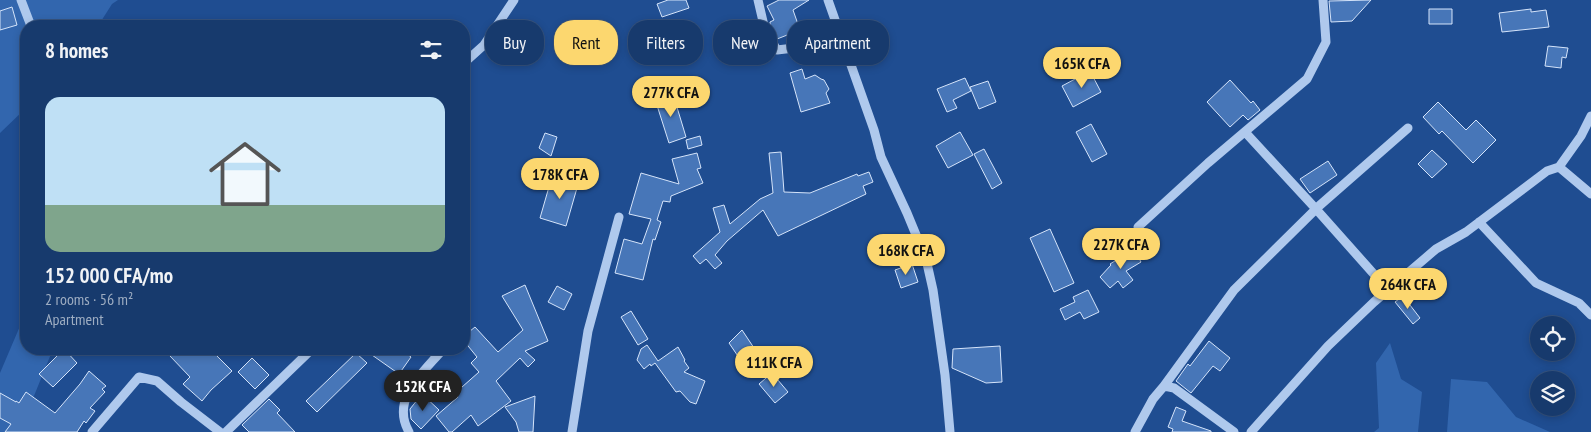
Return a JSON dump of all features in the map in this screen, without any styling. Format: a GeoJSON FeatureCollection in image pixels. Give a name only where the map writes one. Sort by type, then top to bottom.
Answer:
{"type":"FeatureCollection","features":[{"type":"Feature","properties":{"kind":"street"},"geometry":{"type":"LineString","coordinates":[[21,0],[29,20]]}},
{"type":"Feature","properties":{"kind":"street"},"geometry":{"type":"LineString","coordinates":[[470,58],[484,45],[514,0]]}},
{"type":"Feature","properties":{"kind":"street"},"geometry":{"type":"LineString","coordinates":[[758,0],[765,30],[777,50],[787,49]]}},
{"type":"Feature","properties":{"kind":"street"},"geometry":{"type":"LineString","coordinates":[[828,0],[835,20]]}},
{"type":"Feature","properties":{"kind":"street"},"geometry":{"type":"LineString","coordinates":[[1138,227],[1208,163],[1307,79],[1326,42],[1323,0]]}},
{"type":"Feature","properties":{"kind":"street"},"geometry":{"type":"LineString","coordinates":[[851,65],[874,130],[881,158],[926,259],[945,375],[950,432]]}},
{"type":"Feature","properties":{"kind":"street"},"geometry":{"type":"LineString","coordinates":[[1251,432],[1328,346],[1388,290],[1436,249],[1466,232],[1547,171],[1559,167],[1581,136],[1591,116]]}},
{"type":"Feature","properties":{"kind":"street"},"geometry":{"type":"LineString","coordinates":[[1135,432],[1153,400],[1234,290],[1316,209],[1408,128]]}},
{"type":"Feature","properties":{"kind":"street"},"geometry":{"type":"LineString","coordinates":[[1245,132],[1388,290]]}},
{"type":"Feature","properties":{"kind":"street"},"geometry":{"type":"LineString","coordinates":[[1559,167],[1591,194]]}},
{"type":"Feature","properties":{"kind":"street"},"geometry":{"type":"LineString","coordinates":[[572,432],[588,331],[619,218]]}},
{"type":"Feature","properties":{"kind":"street"},"geometry":{"type":"LineString","coordinates":[[1479,222],[1536,283],[1579,303],[1591,315]]}},
{"type":"Feature","properties":{"kind":"street"},"geometry":{"type":"LineString","coordinates":[[226,432],[306,355]]}},
{"type":"Feature","properties":{"kind":"street"},"geometry":{"type":"LineString","coordinates":[[409,432],[404,423],[402,408],[408,390],[438,355]]}},
{"type":"Feature","properties":{"kind":"street"},"geometry":{"type":"LineString","coordinates":[[92,432],[139,377],[157,381],[220,432]]}},
{"type":"Feature","properties":{"kind":"street"},"geometry":{"type":"LineString","coordinates":[[1164,386],[1174,388],[1234,432]]}},
{"type":"Feature","properties":{"kind":"shaded area"},"geometry":{"type":"Polygon","coordinates":[[[0,0],[118,0],[112,4],[102,20],[20,20],[20,114],[0,133],[0,0]]]}},
{"type":"Feature","properties":{"kind":"shaded area"},"geometry":{"type":"Polygon","coordinates":[[[20,326],[20,355],[51,355],[23,423],[26,432],[0,432],[0,373],[20,326]]]}},
{"type":"Feature","properties":{"kind":"shaded area"},"geometry":{"type":"Polygon","coordinates":[[[1390,343],[1401,379],[1422,392],[1418,432],[1374,432],[1379,428],[1376,363],[1390,343]]]}},
{"type":"Feature","properties":{"kind":"shaded area"},"geometry":{"type":"Polygon","coordinates":[[[1451,379],[1487,382],[1516,417],[1550,432],[1447,432],[1451,379]]]}},
{"type":"Feature","properties":{"kind":"building"},"geometry":{"type":"Polygon","coordinates":[[[668,0],[686,0],[689,8],[662,17],[657,4],[668,0]]]}},
{"type":"Feature","properties":{"kind":"building"},"geometry":{"type":"Polygon","coordinates":[[[779,0],[809,0],[793,10],[796,20],[787,20],[787,35],[777,39],[777,20],[774,20],[767,6],[779,0]]]}},
{"type":"Feature","properties":{"kind":"building"},"geometry":{"type":"Polygon","coordinates":[[[1371,0],[1352,21],[1331,22],[1329,1],[1371,0]]]}},
{"type":"Feature","properties":{"kind":"building"},"geometry":{"type":"Polygon","coordinates":[[[12,7],[17,25],[0,30],[0,11],[12,7]]]}},
{"type":"Feature","properties":{"kind":"building"},"geometry":{"type":"Polygon","coordinates":[[[1429,9],[1452,9],[1452,24],[1429,24],[1429,9]]]}},
{"type":"Feature","properties":{"kind":"building"},"geometry":{"type":"Polygon","coordinates":[[[1531,9],[1531,12],[1546,10],[1549,27],[1502,32],[1499,13],[1531,9]]]}},
{"type":"Feature","properties":{"kind":"building"},"geometry":{"type":"Polygon","coordinates":[[[1548,46],[1568,48],[1566,58],[1562,57],[1561,68],[1545,66],[1548,46]]]}},
{"type":"Feature","properties":{"kind":"building"},"geometry":{"type":"Polygon","coordinates":[[[802,69],[805,79],[815,75],[824,80],[829,89],[826,93],[830,103],[801,112],[790,73],[802,69]]]}},
{"type":"Feature","properties":{"kind":"building"},"geometry":{"type":"Polygon","coordinates":[[[1090,71],[1101,92],[1073,107],[1062,86],[1090,71]]]}},
{"type":"Feature","properties":{"kind":"building"},"geometry":{"type":"Polygon","coordinates":[[[965,78],[971,91],[953,100],[957,108],[947,112],[937,89],[965,78]]]}},
{"type":"Feature","properties":{"kind":"building"},"geometry":{"type":"Polygon","coordinates":[[[1230,80],[1260,110],[1248,120],[1243,115],[1230,127],[1207,102],[1230,80]]]}},
{"type":"Feature","properties":{"kind":"building"},"geometry":{"type":"Polygon","coordinates":[[[988,81],[996,102],[979,109],[970,87],[988,81]]]}},
{"type":"Feature","properties":{"kind":"building"},"geometry":{"type":"Polygon","coordinates":[[[673,94],[686,137],[669,143],[655,99],[673,94]]]}},
{"type":"Feature","properties":{"kind":"building"},"geometry":{"type":"Polygon","coordinates":[[[1438,102],[1466,130],[1476,120],[1496,140],[1473,163],[1442,131],[1439,134],[1423,117],[1438,102]]]}},
{"type":"Feature","properties":{"kind":"building"},"geometry":{"type":"Polygon","coordinates":[[[1091,124],[1107,154],[1092,162],[1076,132],[1091,124]]]}},
{"type":"Feature","properties":{"kind":"building"},"geometry":{"type":"Polygon","coordinates":[[[960,132],[973,155],[948,168],[936,146],[960,132]]]}},
{"type":"Feature","properties":{"kind":"building"},"geometry":{"type":"Polygon","coordinates":[[[545,133],[557,137],[551,156],[539,148],[545,133]]]}},
{"type":"Feature","properties":{"kind":"building"},"geometry":{"type":"Polygon","coordinates":[[[700,136],[702,145],[688,149],[686,140],[700,136]]]}},
{"type":"Feature","properties":{"kind":"building"},"geometry":{"type":"Polygon","coordinates":[[[984,149],[1002,183],[992,189],[974,154],[984,149]]]}},
{"type":"Feature","properties":{"kind":"building"},"geometry":{"type":"Polygon","coordinates":[[[1432,150],[1447,164],[1432,178],[1418,164],[1432,150]]]}},
{"type":"Feature","properties":{"kind":"building"},"geometry":{"type":"Polygon","coordinates":[[[781,152],[784,192],[810,193],[857,174],[858,176],[869,172],[873,182],[863,186],[866,194],[778,236],[763,210],[727,241],[715,255],[722,263],[715,269],[706,259],[700,264],[693,256],[720,232],[713,208],[724,205],[730,224],[760,199],[773,193],[769,153],[781,152]]]}},
{"type":"Feature","properties":{"kind":"building"},"geometry":{"type":"Polygon","coordinates":[[[697,153],[701,168],[697,169],[703,183],[671,196],[670,202],[663,201],[657,220],[661,222],[655,240],[653,239],[643,280],[615,273],[624,239],[642,244],[651,219],[629,214],[641,173],[679,184],[672,159],[697,153]]]}},
{"type":"Feature","properties":{"kind":"building"},"geometry":{"type":"Polygon","coordinates":[[[1328,161],[1337,175],[1310,193],[1300,179],[1328,161]]]}},
{"type":"Feature","properties":{"kind":"building"},"geometry":{"type":"Polygon","coordinates":[[[553,173],[579,181],[566,226],[540,218],[553,173]]]}},
{"type":"Feature","properties":{"kind":"building"},"geometry":{"type":"Polygon","coordinates":[[[1050,229],[1074,283],[1054,292],[1030,238],[1050,229]]]}},
{"type":"Feature","properties":{"kind":"building"},"geometry":{"type":"Polygon","coordinates":[[[1134,249],[1141,262],[1126,271],[1133,280],[1123,288],[1118,281],[1110,288],[1100,277],[1110,264],[1134,249]]]}},
{"type":"Feature","properties":{"kind":"building"},"geometry":{"type":"Polygon","coordinates":[[[912,264],[918,282],[901,288],[895,270],[912,264]]]}},
{"type":"Feature","properties":{"kind":"building"},"geometry":{"type":"Polygon","coordinates":[[[525,285],[548,341],[525,351],[535,360],[528,367],[520,358],[496,381],[511,401],[478,426],[471,415],[452,432],[449,432],[436,416],[458,397],[435,374],[437,371],[462,387],[479,372],[471,363],[477,357],[470,348],[470,331],[475,327],[498,352],[523,330],[502,296],[525,285]]]}},
{"type":"Feature","properties":{"kind":"building"},"geometry":{"type":"Polygon","coordinates":[[[557,286],[572,294],[564,310],[548,302],[557,286]]]}},
{"type":"Feature","properties":{"kind":"building"},"geometry":{"type":"Polygon","coordinates":[[[1088,290],[1099,312],[1084,319],[1080,312],[1065,320],[1060,309],[1075,302],[1073,297],[1088,290]]]}},
{"type":"Feature","properties":{"kind":"building"},"geometry":{"type":"Polygon","coordinates":[[[1403,296],[1420,318],[1413,324],[1395,302],[1403,296]]]}},
{"type":"Feature","properties":{"kind":"building"},"geometry":{"type":"Polygon","coordinates":[[[631,311],[648,339],[638,345],[621,317],[631,311]]]}},
{"type":"Feature","properties":{"kind":"building"},"geometry":{"type":"Polygon","coordinates":[[[742,330],[760,357],[746,368],[729,343],[742,330]]]}},
{"type":"Feature","properties":{"kind":"building"},"geometry":{"type":"Polygon","coordinates":[[[1209,341],[1230,358],[1220,371],[1213,366],[1191,393],[1176,381],[1188,364],[1190,366],[1209,341]]]}},
{"type":"Feature","properties":{"kind":"building"},"geometry":{"type":"Polygon","coordinates":[[[647,345],[658,361],[678,347],[689,368],[684,372],[705,381],[696,404],[690,402],[680,391],[676,392],[655,363],[651,366],[650,364],[644,369],[637,360],[641,349],[647,345]]]}},
{"type":"Feature","properties":{"kind":"building"},"geometry":{"type":"Polygon","coordinates":[[[1000,346],[1002,382],[986,383],[952,368],[953,349],[1000,346]]]}},
{"type":"Feature","properties":{"kind":"building"},"geometry":{"type":"Polygon","coordinates":[[[58,355],[70,355],[77,363],[53,387],[39,374],[58,355]]]}},
{"type":"Feature","properties":{"kind":"building"},"geometry":{"type":"Polygon","coordinates":[[[216,355],[232,371],[202,401],[183,384],[190,377],[170,356],[216,355]]]}},
{"type":"Feature","properties":{"kind":"building"},"geometry":{"type":"Polygon","coordinates":[[[354,355],[358,355],[367,363],[317,412],[306,401],[354,355]]]}},
{"type":"Feature","properties":{"kind":"building"},"geometry":{"type":"Polygon","coordinates":[[[372,355],[408,355],[411,357],[399,374],[372,355]]]}},
{"type":"Feature","properties":{"kind":"building"},"geometry":{"type":"Polygon","coordinates":[[[252,358],[269,375],[255,389],[238,372],[252,358]]]}},
{"type":"Feature","properties":{"kind":"building"},"geometry":{"type":"Polygon","coordinates":[[[89,371],[106,386],[102,389],[105,392],[90,408],[95,411],[86,423],[84,421],[77,432],[5,432],[11,424],[0,418],[0,393],[19,403],[26,392],[55,413],[89,371]]]}},
{"type":"Feature","properties":{"kind":"building"},"geometry":{"type":"Polygon","coordinates":[[[772,373],[788,392],[775,403],[759,384],[772,373]]]}},
{"type":"Feature","properties":{"kind":"building"},"geometry":{"type":"Polygon","coordinates":[[[422,394],[439,410],[421,429],[411,419],[410,409],[422,394]]]}},
{"type":"Feature","properties":{"kind":"building"},"geometry":{"type":"Polygon","coordinates":[[[535,396],[533,432],[519,432],[516,422],[505,407],[535,396]]]}},
{"type":"Feature","properties":{"kind":"building"},"geometry":{"type":"Polygon","coordinates":[[[269,399],[280,410],[277,413],[295,432],[249,432],[242,425],[269,399]]]}},
{"type":"Feature","properties":{"kind":"building"},"geometry":{"type":"Polygon","coordinates":[[[1176,407],[1186,411],[1182,421],[1211,432],[1172,432],[1173,429],[1168,427],[1176,407]]]}}]}
